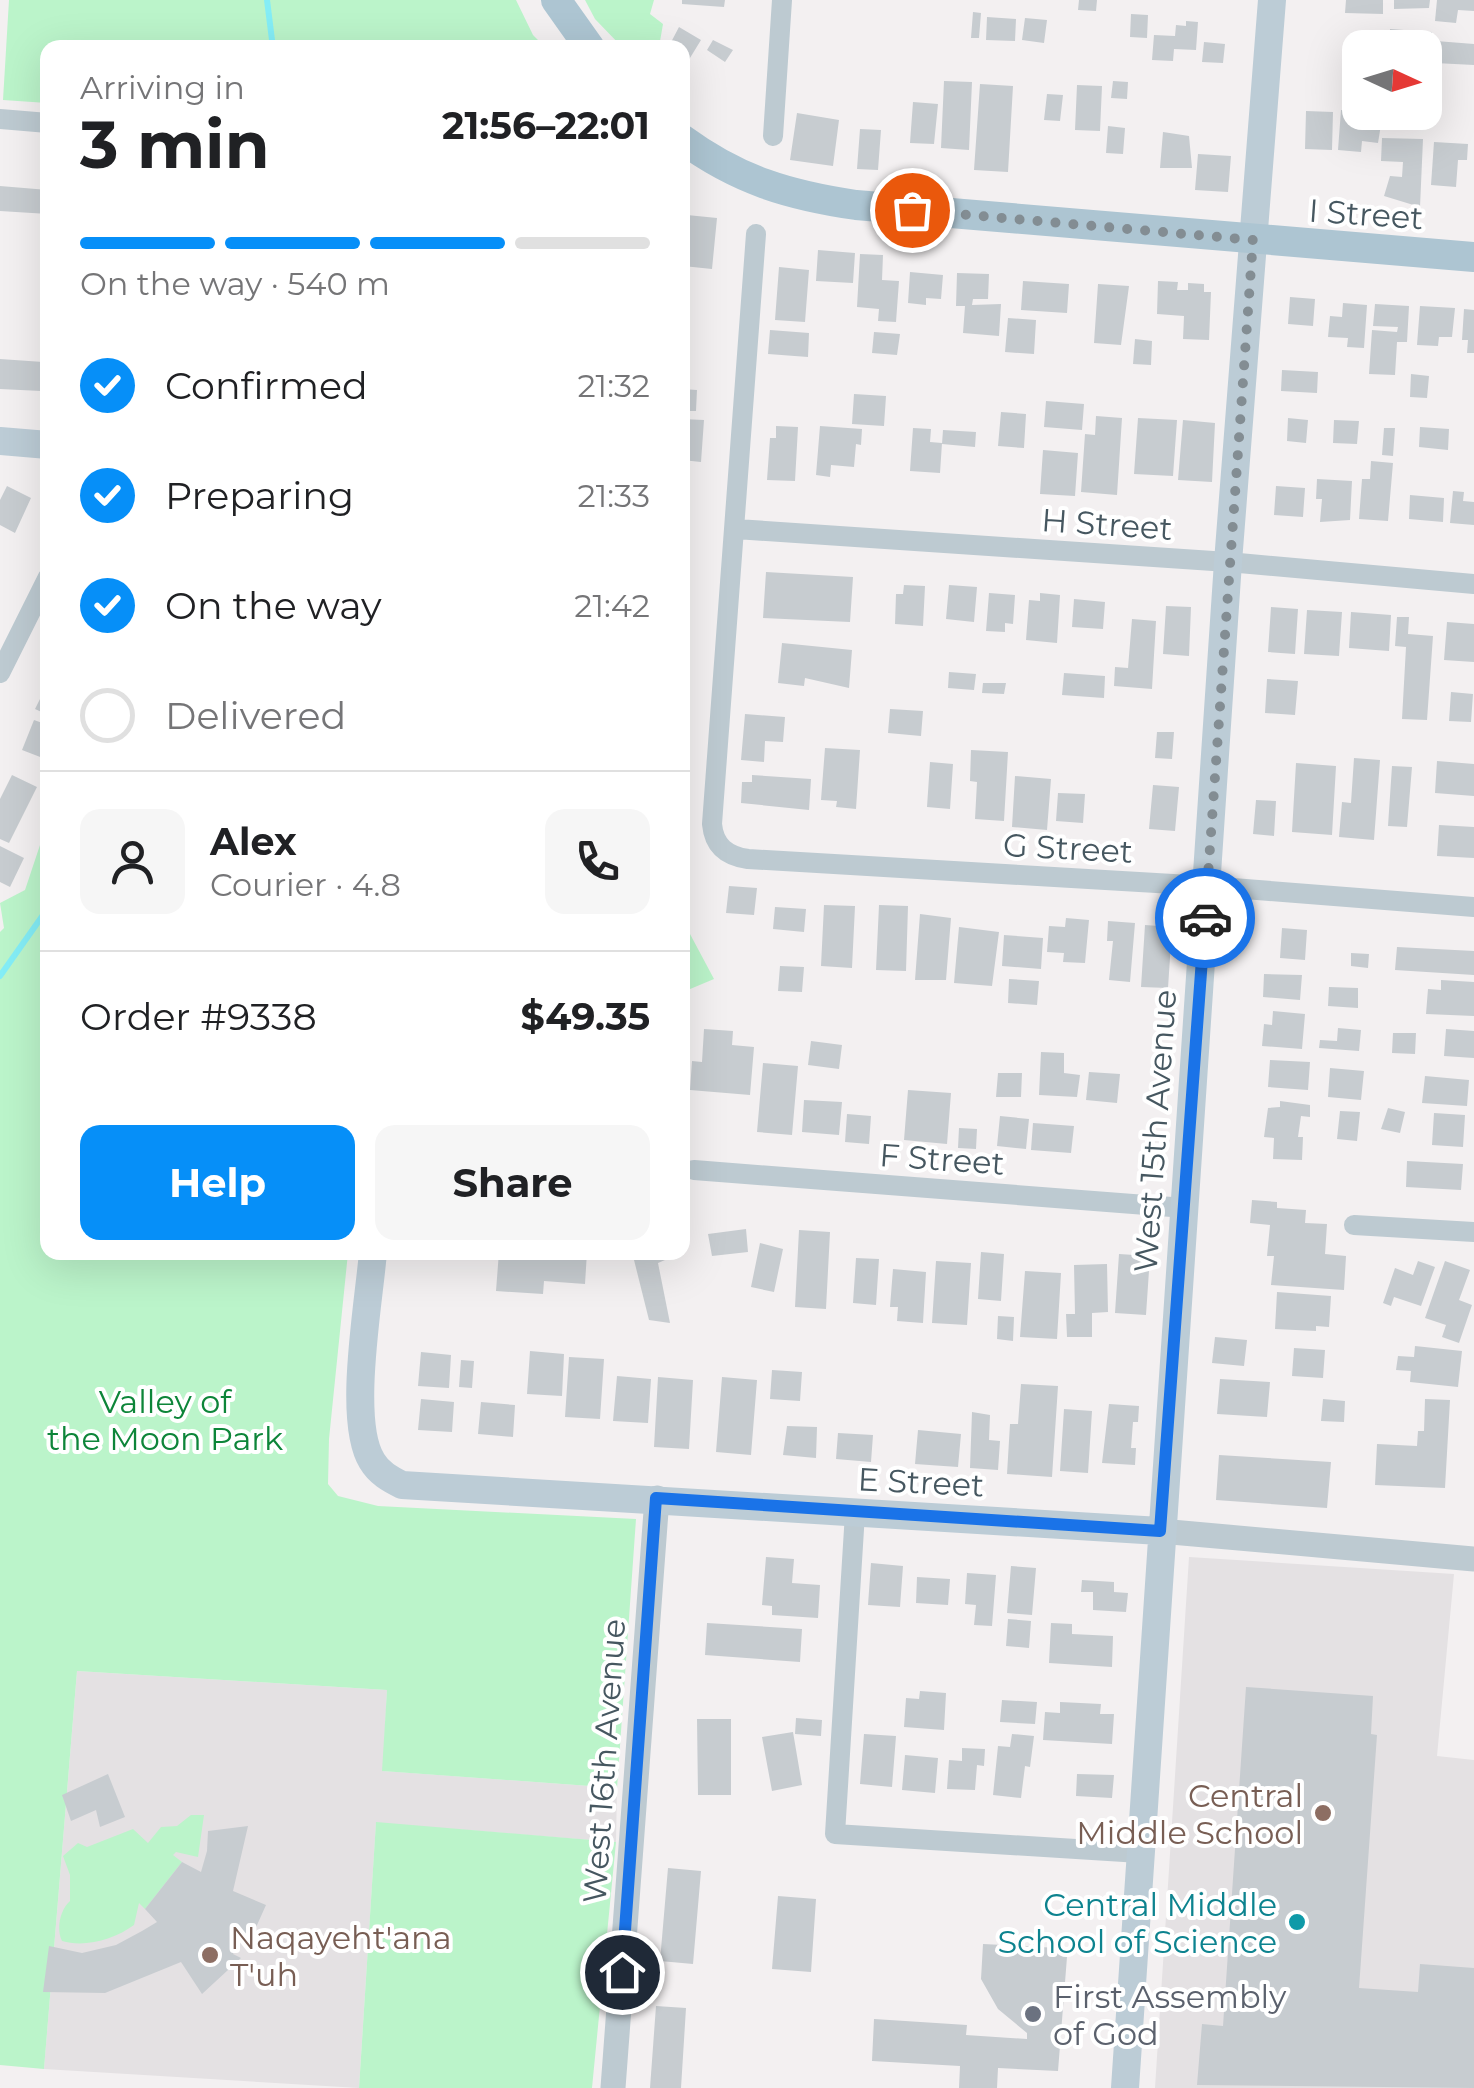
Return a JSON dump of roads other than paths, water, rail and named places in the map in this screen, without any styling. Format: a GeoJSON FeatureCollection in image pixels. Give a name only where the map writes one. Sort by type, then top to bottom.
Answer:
{"type":"FeatureCollection","features":[{"type":"Feature","properties":{"kind":"main road"},"geometry":{"type":"LineString","coordinates":[[556,0],[584,40]]}},
{"type":"Feature","properties":{"kind":"main road","name":"West 15th Avenue"},"geometry":{"type":"LineString","coordinates":[[1125,2088],[1228,562],[1272,0]]}},
{"type":"Feature","properties":{"kind":"main road","name":"I Street"},"geometry":{"type":"LineString","coordinates":[[690,145],[718,165],[805,198],[1474,258]]}},
{"type":"Feature","properties":{"kind":"main road"},"geometry":{"type":"LineString","coordinates":[[0,441],[40,444]]}},
{"type":"Feature","properties":{"kind":"main road","name":"E Street"},"geometry":{"type":"LineString","coordinates":[[372,1260],[360,1407],[363,1438],[372,1462],[387,1478],[402,1485],[1160,1531]]}},
{"type":"Feature","properties":{"kind":"street"},"geometry":{"type":"LineString","coordinates":[[772,136],[782,0]]}},
{"type":"Feature","properties":{"kind":"street"},"geometry":{"type":"LineString","coordinates":[[0,120],[40,122]]}},
{"type":"Feature","properties":{"kind":"street"},"geometry":{"type":"LineString","coordinates":[[736,529],[756,234]]}},
{"type":"Feature","properties":{"kind":"street","name":"H Street"},"geometry":{"type":"LineString","coordinates":[[736,529],[1228,562],[1474,584]]}},
{"type":"Feature","properties":{"kind":"street","name":"G Street"},"geometry":{"type":"LineString","coordinates":[[736,529],[712,824],[713,838],[734,857],[1474,907]]}},
{"type":"Feature","properties":{"kind":"street"},"geometry":{"type":"LineString","coordinates":[[0,672],[40,593]]}},
{"type":"Feature","properties":{"kind":"street","name":"F Street"},"geometry":{"type":"LineString","coordinates":[[694,1170],[1185,1208]]}},
{"type":"Feature","properties":{"kind":"street"},"geometry":{"type":"LineString","coordinates":[[1354,1225],[1474,1232]]}},
{"type":"Feature","properties":{"kind":"street","name":"West 16th Avenue"},"geometry":{"type":"LineString","coordinates":[[613,2088],[656,1498]]}},
{"type":"Feature","properties":{"kind":"street"},"geometry":{"type":"LineString","coordinates":[[855,1513],[835,1834],[1140,1853]]}},
{"type":"Feature","properties":{"kind":"street","name":"E Street"},"geometry":{"type":"LineString","coordinates":[[1160,1531],[1474,1559]]}},
{"type":"Feature","properties":{"kind":"waterway"},"geometry":{"type":"LineString","coordinates":[[267,0],[272,40]]}},
{"type":"Feature","properties":{"kind":"waterway"},"geometry":{"type":"LineString","coordinates":[[0,976],[40,919]]}},
{"type":"Feature","properties":{"kind":"place","name":"Central Middle School"},"geometry":{"type":"Point","coordinates":[1323,1813]}},
{"type":"Feature","properties":{"kind":"place","name":"Central Middle School of Science"},"geometry":{"type":"Point","coordinates":[1297,1922]}},
{"type":"Feature","properties":{"kind":"place","name":"Naqayeht'ana T'uh"},"geometry":{"type":"Point","coordinates":[210,1955]}},
{"type":"Feature","properties":{"kind":"place","name":"First Assembly of God"},"geometry":{"type":"Point","coordinates":[1033,2014]}},
{"type":"Feature","properties":{"kind":"park label","name":"Valley of the Moon Park"},"geometry":{"type":"Point","coordinates":[165,1420]}}]}
